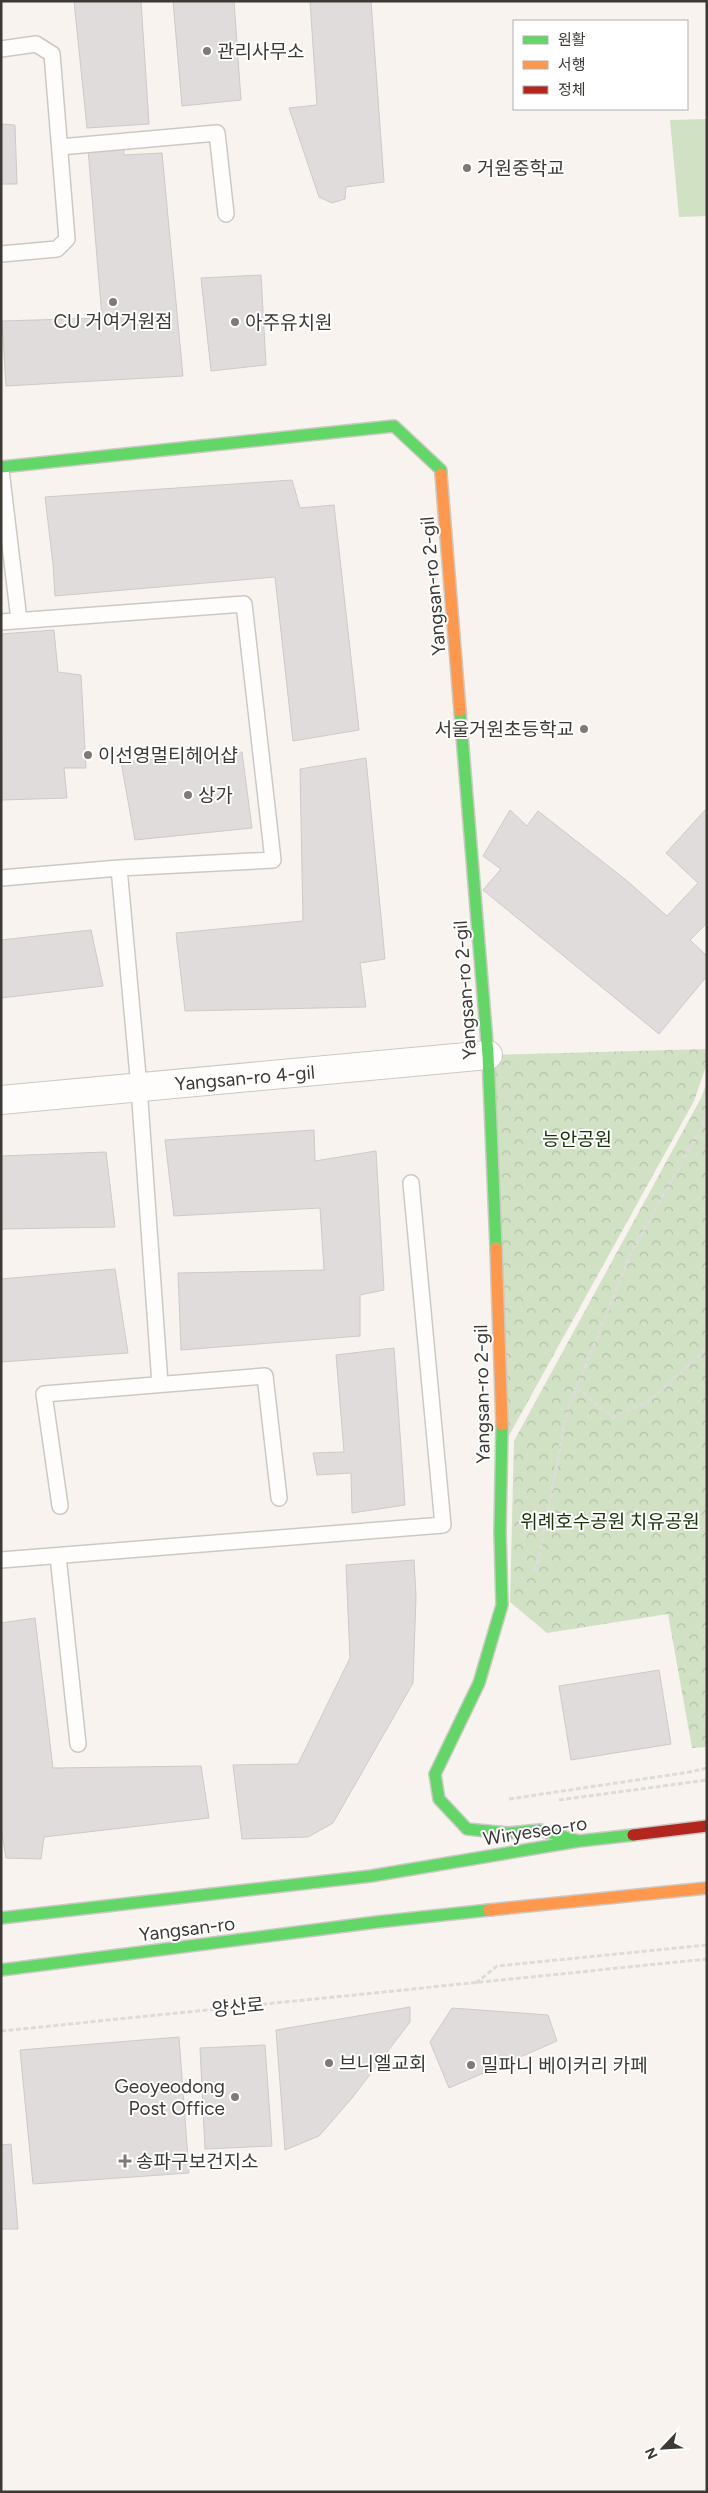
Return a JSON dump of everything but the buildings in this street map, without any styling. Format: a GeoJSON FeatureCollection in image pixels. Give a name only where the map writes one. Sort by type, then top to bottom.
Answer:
{"type":"FeatureCollection","features":[{"type":"Feature","properties":{"kind":"street","name":"Yangsan-ro 2-gil"},"geometry":{"type":"LineString","coordinates":[[1,468],[394,426],[441,470],[488,1055],[502,1405],[502,1604],[497,1627],[479,1683],[435,1774],[439,1799],[467,1829],[507,1833],[540,1830],[579,1841]]}},
{"type":"Feature","properties":{"kind":"street","name":"Yangsan-ro 4-gil"},"geometry":{"type":"LineString","coordinates":[[1,1100],[488,1055]]}},
{"type":"Feature","properties":{"kind":"street","name":"Wiryeseo-ro"},"geometry":{"type":"LineString","coordinates":[[370,1876],[579,1841],[707,1826]]}},
{"type":"Feature","properties":{"kind":"street","name":"Yangsan-ro"},"geometry":{"type":"LineString","coordinates":[[1,1918],[370,1876]]}},
{"type":"Feature","properties":{"kind":"street","name":"Yangsan-ro"},"geometry":{"type":"LineString","coordinates":[[1,1970],[377,1922],[707,1888]]}},
{"type":"Feature","properties":{"kind":"lane"},"geometry":{"type":"LineString","coordinates":[[1,48],[36,44],[52,54],[67,239],[57,249],[1,254]]}},
{"type":"Feature","properties":{"kind":"lane"},"geometry":{"type":"LineString","coordinates":[[60,147],[217,133],[226,214]]}},
{"type":"Feature","properties":{"kind":"lane"},"geometry":{"type":"LineString","coordinates":[[1,468],[19,620]]}},
{"type":"Feature","properties":{"kind":"lane"},"geometry":{"type":"LineString","coordinates":[[1,622],[244,604],[273,860],[119,868],[1,878]]}},
{"type":"Feature","properties":{"kind":"lane"},"geometry":{"type":"LineString","coordinates":[[119,868],[139,1087],[160,1384]]}},
{"type":"Feature","properties":{"kind":"lane"},"geometry":{"type":"LineString","coordinates":[[1,1560],[443,1525],[411,1183]]}},
{"type":"Feature","properties":{"kind":"lane"},"geometry":{"type":"LineString","coordinates":[[60,1506],[44,1394],[265,1376],[279,1498]]}},
{"type":"Feature","properties":{"kind":"lane"},"geometry":{"type":"LineString","coordinates":[[58,1556],[78,1744]]}},
{"type":"Feature","properties":{"kind":"path"},"geometry":{"type":"LineString","coordinates":[[501,1592],[537,1567],[567,1411],[631,1253],[707,1117]]}},
{"type":"Feature","properties":{"kind":"path"},"geometry":{"type":"LineString","coordinates":[[577,1388],[614,1417],[648,1402],[707,1348]]}},
{"type":"Feature","properties":{"kind":"path"},"geometry":{"type":"LineString","coordinates":[[516,1796],[707,1768]]}},
{"type":"Feature","properties":{"kind":"path"},"geometry":{"type":"LineString","coordinates":[[550,1802],[707,1780]]}},
{"type":"Feature","properties":{"kind":"path"},"geometry":{"type":"LineString","coordinates":[[475,1983],[497,1966],[707,1945]]}},
{"type":"Feature","properties":{"kind":"path","name":"양산로"},"geometry":{"type":"LineString","coordinates":[[1,2031],[707,1960]]}},
{"type":"Feature","properties":{"kind":"green space"},"geometry":{"type":"Polygon","coordinates":[[[707,119],[707,216],[679,217],[670,120],[707,119]]]}},
{"type":"Feature","properties":{"kind":"green space","name":"능안공원"},"geometry":{"type":"Polygon","coordinates":[[[707,1049],[707,1063],[694,1101],[502,1448],[488,1055],[707,1049]]]}},
{"type":"Feature","properties":{"kind":"green space","name":"위례호수공원 치유공원"},"geometry":{"type":"Polygon","coordinates":[[[707,1082],[707,1747],[692,1748],[668,1614],[547,1633],[510,1602],[514,1441],[701,1098],[707,1082]]]}},
{"type":"Feature","properties":{"kind":"traffic: fast"},"geometry":{"type":"LineString","coordinates":[[1,467],[394,426],[441,470],[441,474]]}},
{"type":"Feature","properties":{"kind":"traffic: fast"},"geometry":{"type":"LineString","coordinates":[[460,711],[488,1055],[496,1248]]}},
{"type":"Feature","properties":{"kind":"traffic: fast"},"geometry":{"type":"LineString","coordinates":[[502,1425],[500,1532],[502,1605],[479,1683],[435,1774],[439,1799],[467,1829],[507,1833],[540,1830],[579,1841]]}},
{"type":"Feature","properties":{"kind":"traffic: fast"},"geometry":{"type":"LineString","coordinates":[[1,1918],[371,1876],[579,1841],[633,1835]]}},
{"type":"Feature","properties":{"kind":"traffic: fast"},"geometry":{"type":"LineString","coordinates":[[1,1970],[377,1922],[489,1910]]}},
{"type":"Feature","properties":{"kind":"traffic: slow"},"geometry":{"type":"LineString","coordinates":[[441,474],[460,711]]}},
{"type":"Feature","properties":{"kind":"traffic: slow"},"geometry":{"type":"LineString","coordinates":[[496,1248],[502,1425]]}},
{"type":"Feature","properties":{"kind":"traffic: slow"},"geometry":{"type":"LineString","coordinates":[[489,1910],[707,1888]]}},
{"type":"Feature","properties":{"kind":"traffic: jam"},"geometry":{"type":"LineString","coordinates":[[633,1835],[707,1826]]}},
{"type":"Feature","properties":{"kind":"place","name":"관리사무소"},"geometry":{"type":"Point","coordinates":[207,51]}},
{"type":"Feature","properties":{"kind":"place","name":"거원중학교"},"geometry":{"type":"Point","coordinates":[467,168]}},
{"type":"Feature","properties":{"kind":"place","name":"CU 거여거원점"},"geometry":{"type":"Point","coordinates":[113,302]}},
{"type":"Feature","properties":{"kind":"place","name":"아주유치원"},"geometry":{"type":"Point","coordinates":[235,322]}},
{"type":"Feature","properties":{"kind":"place","name":"서울거원초등학교"},"geometry":{"type":"Point","coordinates":[584,729]}},
{"type":"Feature","properties":{"kind":"place","name":"이선영멀티헤어샵"},"geometry":{"type":"Point","coordinates":[88,755]}},
{"type":"Feature","properties":{"kind":"place","name":"상가"},"geometry":{"type":"Point","coordinates":[188,795]}},
{"type":"Feature","properties":{"kind":"place","name":"브니엘교회"},"geometry":{"type":"Point","coordinates":[329,2063]}},
{"type":"Feature","properties":{"kind":"place","name":"밀파니 베이커리 카페"},"geometry":{"type":"Point","coordinates":[471,2065]}},
{"type":"Feature","properties":{"kind":"place","name":"Geoyeodong Post Office"},"geometry":{"type":"Point","coordinates":[235,2097]}},
{"type":"Feature","properties":{"kind":"place","name":"송파구보건지소"},"geometry":{"type":"Point","coordinates":[125,2161]}}]}
